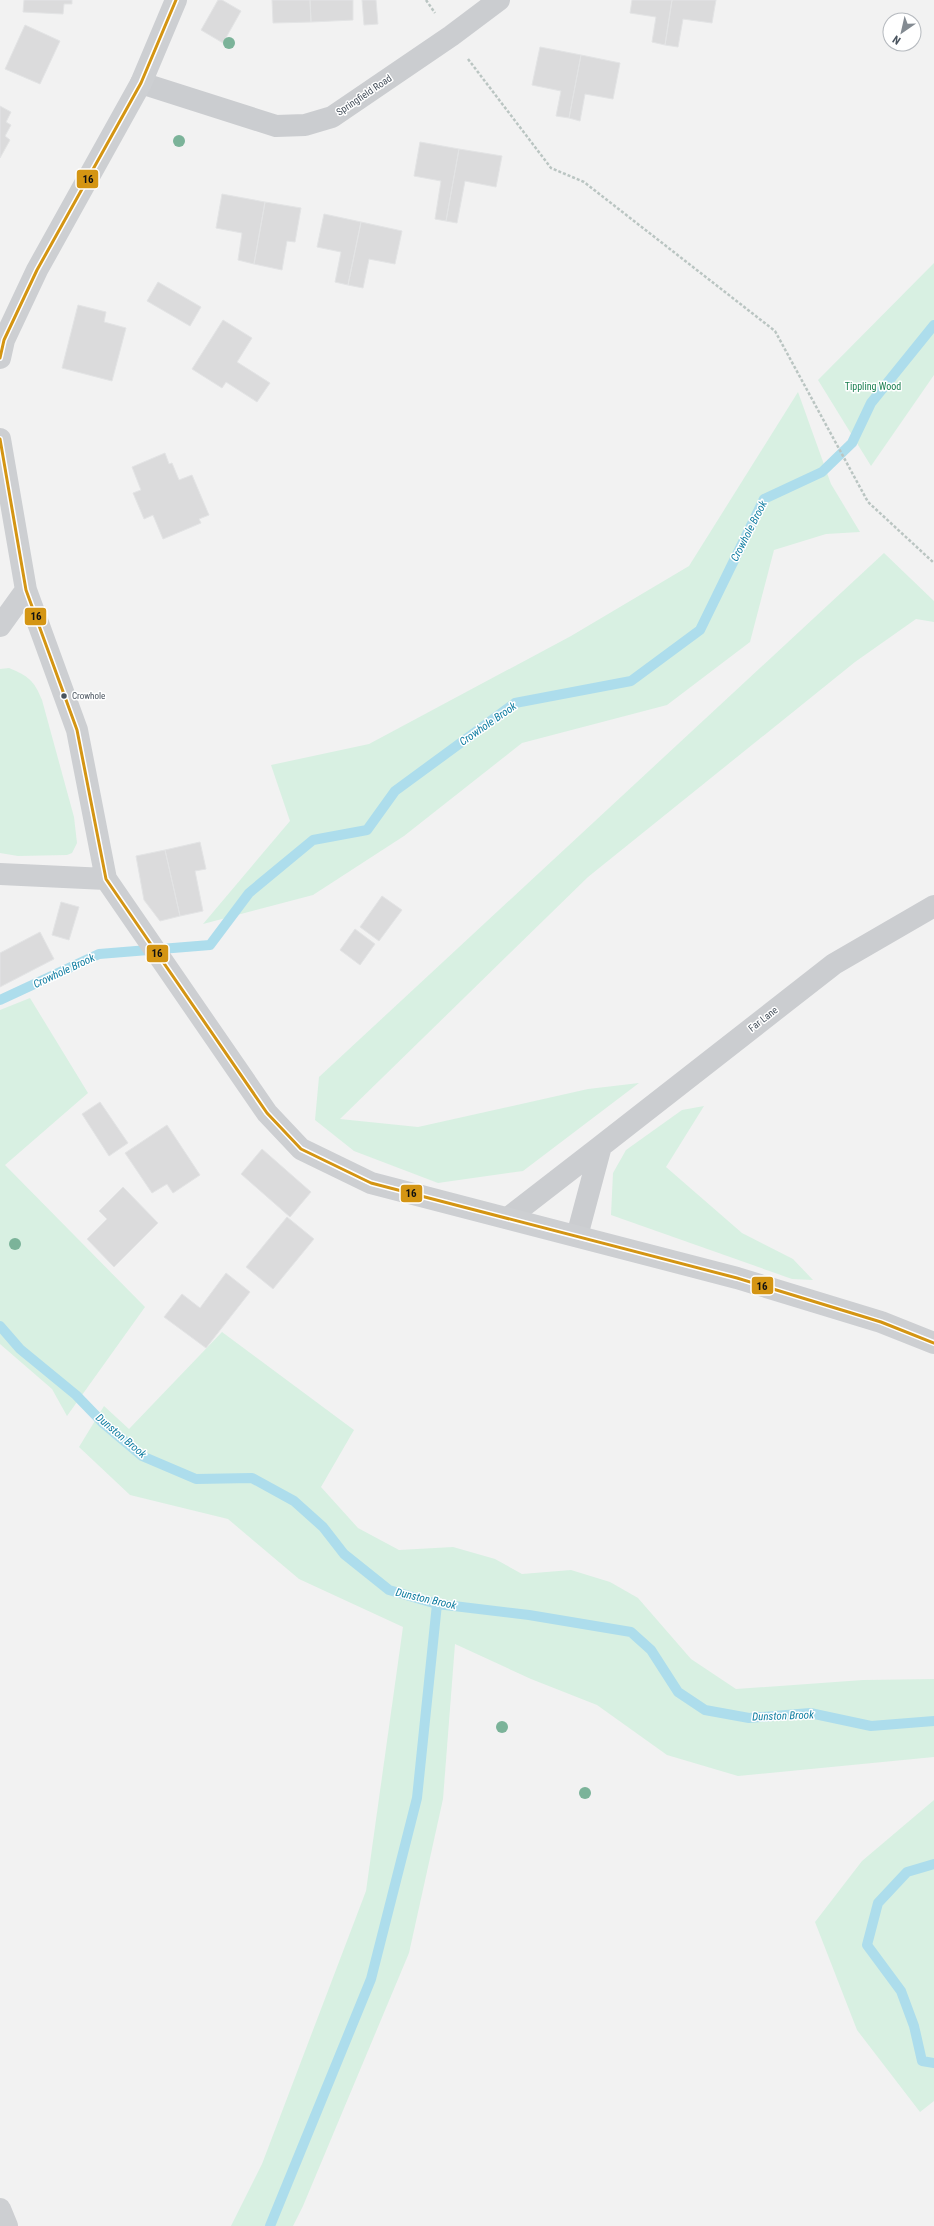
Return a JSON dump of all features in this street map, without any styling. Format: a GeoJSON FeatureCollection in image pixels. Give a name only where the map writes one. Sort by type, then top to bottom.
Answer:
{"type":"FeatureCollection","features":[{"type":"Feature","properties":{"kind":"main road"},"geometry":{"type":"LineString","coordinates":[[0,358],[4,340],[37,270],[142,83],[176,0]]}},
{"type":"Feature","properties":{"kind":"main road"},"geometry":{"type":"LineString","coordinates":[[0,439],[26,590],[78,730],[106,879],[267,1114],[302,1150],[371,1183],[737,1278],[881,1322],[934,1343]]}},
{"type":"Feature","properties":{"kind":"main road"},"geometry":{"type":"LineString","coordinates":[[0,626],[26,590]]}},
{"type":"Feature","properties":{"kind":"main road"},"geometry":{"type":"LineString","coordinates":[[0,874],[106,879]]}},
{"type":"Feature","properties":{"kind":"main road"},"geometry":{"type":"LineString","coordinates":[[0,2210],[7,2226]]}},
{"type":"Feature","properties":{"kind":"street","name":"Springfield Road"},"geometry":{"type":"LineString","coordinates":[[142,83],[276,126],[305,124],[332,117],[451,36],[499,0]]}},
{"type":"Feature","properties":{"kind":"street","name":"Far Lane"},"geometry":{"type":"LineString","coordinates":[[508,1218],[834,964],[934,906]]}},
{"type":"Feature","properties":{"kind":"street"},"geometry":{"type":"LineString","coordinates":[[577,1236],[601,1146]]}},
{"type":"Feature","properties":{"kind":"path"},"geometry":{"type":"LineString","coordinates":[[451,36],[551,168],[584,182],[775,331],[868,502],[934,563]]}},
{"type":"Feature","properties":{"kind":"green space","name":"Tippling Wood"},"geometry":{"type":"Polygon","coordinates":[[[934,263],[934,375],[871,466],[818,380],[934,263]]]}},
{"type":"Feature","properties":{"kind":"green space"},"geometry":{"type":"Polygon","coordinates":[[[798,392],[831,484],[860,532],[826,534],[774,550],[750,642],[667,705],[522,743],[404,836],[313,895],[203,924],[290,821],[271,765],[369,744],[571,636],[689,566],[798,392]]]}},
{"type":"Feature","properties":{"kind":"green space"},"geometry":{"type":"Polygon","coordinates":[[[884,553],[934,601],[934,622],[916,619],[855,662],[588,877],[340,1119],[418,1127],[588,1089],[639,1083],[523,1171],[438,1183],[354,1151],[315,1120],[319,1077],[884,553]]]}},
{"type":"Feature","properties":{"kind":"green space"},"geometry":{"type":"Polygon","coordinates":[[[9,668],[26,676],[33,683],[42,700],[74,817],[77,843],[72,853],[67,855],[18,856],[0,853],[0,669],[9,668]]]}},
{"type":"Feature","properties":{"kind":"green space"},"geometry":{"type":"Polygon","coordinates":[[[30,998],[88,1093],[5,1165],[145,1307],[67,1416],[52,1389],[0,1344],[0,1010],[30,998]]]}},
{"type":"Feature","properties":{"kind":"green space"},"geometry":{"type":"Polygon","coordinates":[[[704,1106],[666,1167],[742,1233],[793,1259],[813,1280],[792,1279],[611,1215],[613,1173],[626,1150],[682,1110],[704,1106]]]}},
{"type":"Feature","properties":{"kind":"green space"},"geometry":{"type":"Polygon","coordinates":[[[222,1332],[354,1430],[321,1487],[358,1528],[399,1550],[453,1547],[495,1559],[522,1574],[571,1570],[610,1582],[638,1598],[691,1659],[736,1689],[863,1680],[934,1679],[934,1757],[738,1776],[667,1755],[597,1705],[531,1679],[455,1644],[443,1799],[409,1953],[303,2206],[293,2226],[231,2226],[262,2164],[366,1891],[403,1627],[299,1579],[228,1519],[130,1495],[79,1447],[104,1406],[129,1429],[222,1332]]]}},
{"type":"Feature","properties":{"kind":"green space"},"geometry":{"type":"Polygon","coordinates":[[[934,1800],[934,2101],[920,2112],[857,2030],[815,1922],[862,1861],[934,1800]]]}},
{"type":"Feature","properties":{"kind":"building"},"geometry":{"type":"Polygon","coordinates":[[[24,0],[72,0],[72,4],[64,4],[63,14],[23,12],[24,0]]]}},
{"type":"Feature","properties":{"kind":"building"},"geometry":{"type":"Polygon","coordinates":[[[218,0],[222,0],[241,11],[223,43],[201,30],[218,0]]]}},
{"type":"Feature","properties":{"kind":"building"},"geometry":{"type":"Polygon","coordinates":[[[272,0],[310,0],[311,22],[273,23],[272,0]]]}},
{"type":"Feature","properties":{"kind":"building"},"geometry":{"type":"Polygon","coordinates":[[[310,0],[353,0],[353,20],[311,22],[310,0]]]}},
{"type":"Feature","properties":{"kind":"building"},"geometry":{"type":"Polygon","coordinates":[[[362,0],[376,0],[378,24],[364,25],[362,0]]]}},
{"type":"Feature","properties":{"kind":"building"},"geometry":{"type":"Polygon","coordinates":[[[632,0],[672,0],[665,45],[652,42],[656,17],[630,13],[632,0]]]}},
{"type":"Feature","properties":{"kind":"building"},"geometry":{"type":"Polygon","coordinates":[[[672,0],[716,0],[712,23],[683,19],[678,47],[665,45],[672,0]]]}},
{"type":"Feature","properties":{"kind":"building"},"geometry":{"type":"Polygon","coordinates":[[[25,25],[60,41],[40,84],[5,69],[25,25]]]}},
{"type":"Feature","properties":{"kind":"building"},"geometry":{"type":"Polygon","coordinates":[[[540,47],[581,55],[569,118],[556,116],[561,91],[532,85],[540,47]]]}},
{"type":"Feature","properties":{"kind":"building"},"geometry":{"type":"Polygon","coordinates":[[[581,55],[620,63],[613,99],[585,94],[580,121],[569,118],[581,55]]]}},
{"type":"Feature","properties":{"kind":"building"},"geometry":{"type":"Polygon","coordinates":[[[0,106],[11,112],[6,122],[11,125],[5,136],[10,140],[0,158],[0,106]]]}},
{"type":"Feature","properties":{"kind":"building"},"geometry":{"type":"Polygon","coordinates":[[[420,142],[459,149],[446,221],[435,219],[441,181],[414,176],[420,142]]]}},
{"type":"Feature","properties":{"kind":"building"},"geometry":{"type":"Polygon","coordinates":[[[459,149],[502,156],[496,187],[465,181],[457,223],[446,221],[459,149]]]}},
{"type":"Feature","properties":{"kind":"building"},"geometry":{"type":"Polygon","coordinates":[[[222,194],[265,202],[254,264],[238,260],[242,233],[216,228],[222,194]]]}},
{"type":"Feature","properties":{"kind":"building"},"geometry":{"type":"Polygon","coordinates":[[[265,202],[301,208],[295,242],[287,241],[282,270],[254,264],[265,202]]]}},
{"type":"Feature","properties":{"kind":"building"},"geometry":{"type":"Polygon","coordinates":[[[324,214],[361,222],[348,285],[335,282],[341,252],[317,247],[324,214]]]}},
{"type":"Feature","properties":{"kind":"building"},"geometry":{"type":"Polygon","coordinates":[[[361,222],[402,231],[395,264],[369,259],[363,288],[348,285],[361,222]]]}},
{"type":"Feature","properties":{"kind":"building"},"geometry":{"type":"Polygon","coordinates":[[[158,282],[201,307],[190,326],[147,301],[158,282]]]}},
{"type":"Feature","properties":{"kind":"building"},"geometry":{"type":"Polygon","coordinates":[[[78,305],[106,312],[104,322],[126,328],[112,381],[62,368],[78,305]]]}},
{"type":"Feature","properties":{"kind":"building"},"geometry":{"type":"Polygon","coordinates":[[[223,320],[252,338],[237,362],[270,383],[257,402],[226,382],[222,388],[192,369],[223,320]]]}},
{"type":"Feature","properties":{"kind":"building"},"geometry":{"type":"Polygon","coordinates":[[[165,453],[169,464],[172,463],[179,480],[192,475],[209,515],[199,519],[201,523],[163,539],[153,515],[144,519],[133,493],[141,490],[132,467],[165,453]]]}},
{"type":"Feature","properties":{"kind":"building"},"geometry":{"type":"Polygon","coordinates":[[[200,842],[206,869],[195,871],[203,911],[180,916],[165,850],[200,842]]]}},
{"type":"Feature","properties":{"kind":"building"},"geometry":{"type":"Polygon","coordinates":[[[165,850],[180,916],[160,921],[144,900],[136,856],[165,850]]]}},
{"type":"Feature","properties":{"kind":"building"},"geometry":{"type":"Polygon","coordinates":[[[382,896],[402,910],[379,941],[360,927],[382,896]]]}},
{"type":"Feature","properties":{"kind":"building"},"geometry":{"type":"Polygon","coordinates":[[[61,902],[79,907],[69,940],[52,935],[61,902]]]}},
{"type":"Feature","properties":{"kind":"building"},"geometry":{"type":"Polygon","coordinates":[[[355,929],[375,944],[360,965],[340,950],[355,929]]]}},
{"type":"Feature","properties":{"kind":"building"},"geometry":{"type":"Polygon","coordinates":[[[40,932],[54,959],[0,987],[0,953],[40,932]]]}},
{"type":"Feature","properties":{"kind":"building"},"geometry":{"type":"Polygon","coordinates":[[[100,1102],[128,1143],[109,1156],[82,1114],[100,1102]]]}},
{"type":"Feature","properties":{"kind":"building"},"geometry":{"type":"Polygon","coordinates":[[[167,1125],[200,1175],[173,1193],[167,1184],[152,1193],[125,1153],[167,1125]]]}},
{"type":"Feature","properties":{"kind":"building"},"geometry":{"type":"Polygon","coordinates":[[[262,1149],[311,1192],[290,1217],[241,1174],[262,1149]]]}},
{"type":"Feature","properties":{"kind":"building"},"geometry":{"type":"Polygon","coordinates":[[[123,1187],[158,1223],[114,1267],[87,1239],[107,1219],[99,1211],[123,1187]]]}},
{"type":"Feature","properties":{"kind":"building"},"geometry":{"type":"Polygon","coordinates":[[[287,1217],[314,1239],[273,1289],[246,1267],[287,1217]]]}},
{"type":"Feature","properties":{"kind":"building"},"geometry":{"type":"Polygon","coordinates":[[[226,1273],[250,1292],[206,1348],[164,1317],[182,1294],[200,1308],[226,1273]]]}},
{"type":"Feature","properties":{"kind":"waterway","name":"Crowhole Brook"},"geometry":{"type":"LineString","coordinates":[[0,1000],[99,954],[210,945],[249,893],[313,840],[367,830],[395,791],[515,703],[631,681],[700,630],[764,499],[822,472],[852,443],[871,403],[934,325]]}},
{"type":"Feature","properties":{"kind":"waterway","name":"Dunston Brook"},"geometry":{"type":"LineString","coordinates":[[0,1326],[20,1349],[76,1395],[104,1424],[142,1456],[196,1479],[252,1478],[294,1501],[323,1527],[344,1554],[389,1590],[437,1604],[529,1615],[631,1632],[651,1650],[678,1692],[705,1710],[749,1718],[810,1713],[871,1726],[934,1721]]}},
{"type":"Feature","properties":{"kind":"waterway"},"geometry":{"type":"LineString","coordinates":[[270,2226],[371,1979],[417,1798],[437,1604]]}},
{"type":"Feature","properties":{"kind":"waterway","name":"Dunston Brook"},"geometry":{"type":"LineString","coordinates":[[934,1864],[907,1872],[878,1903],[867,1945],[901,1991],[914,2026],[922,2061],[934,2063]]}},
{"type":"Feature","properties":{"kind":"transit line","name":"16"},"geometry":{"type":"LineString","coordinates":[[0,358],[4,340],[37,270],[141,83],[176,0]]}},
{"type":"Feature","properties":{"kind":"transit line","name":"16"},"geometry":{"type":"LineString","coordinates":[[0,439],[26,590],[77,730],[106,879],[267,1113],[301,1149],[371,1183],[737,1278],[881,1322],[934,1343]]}},
{"type":"Feature","properties":{"kind":"place","name":"Crowhole"},"geometry":{"type":"Point","coordinates":[64,696]}}]}
